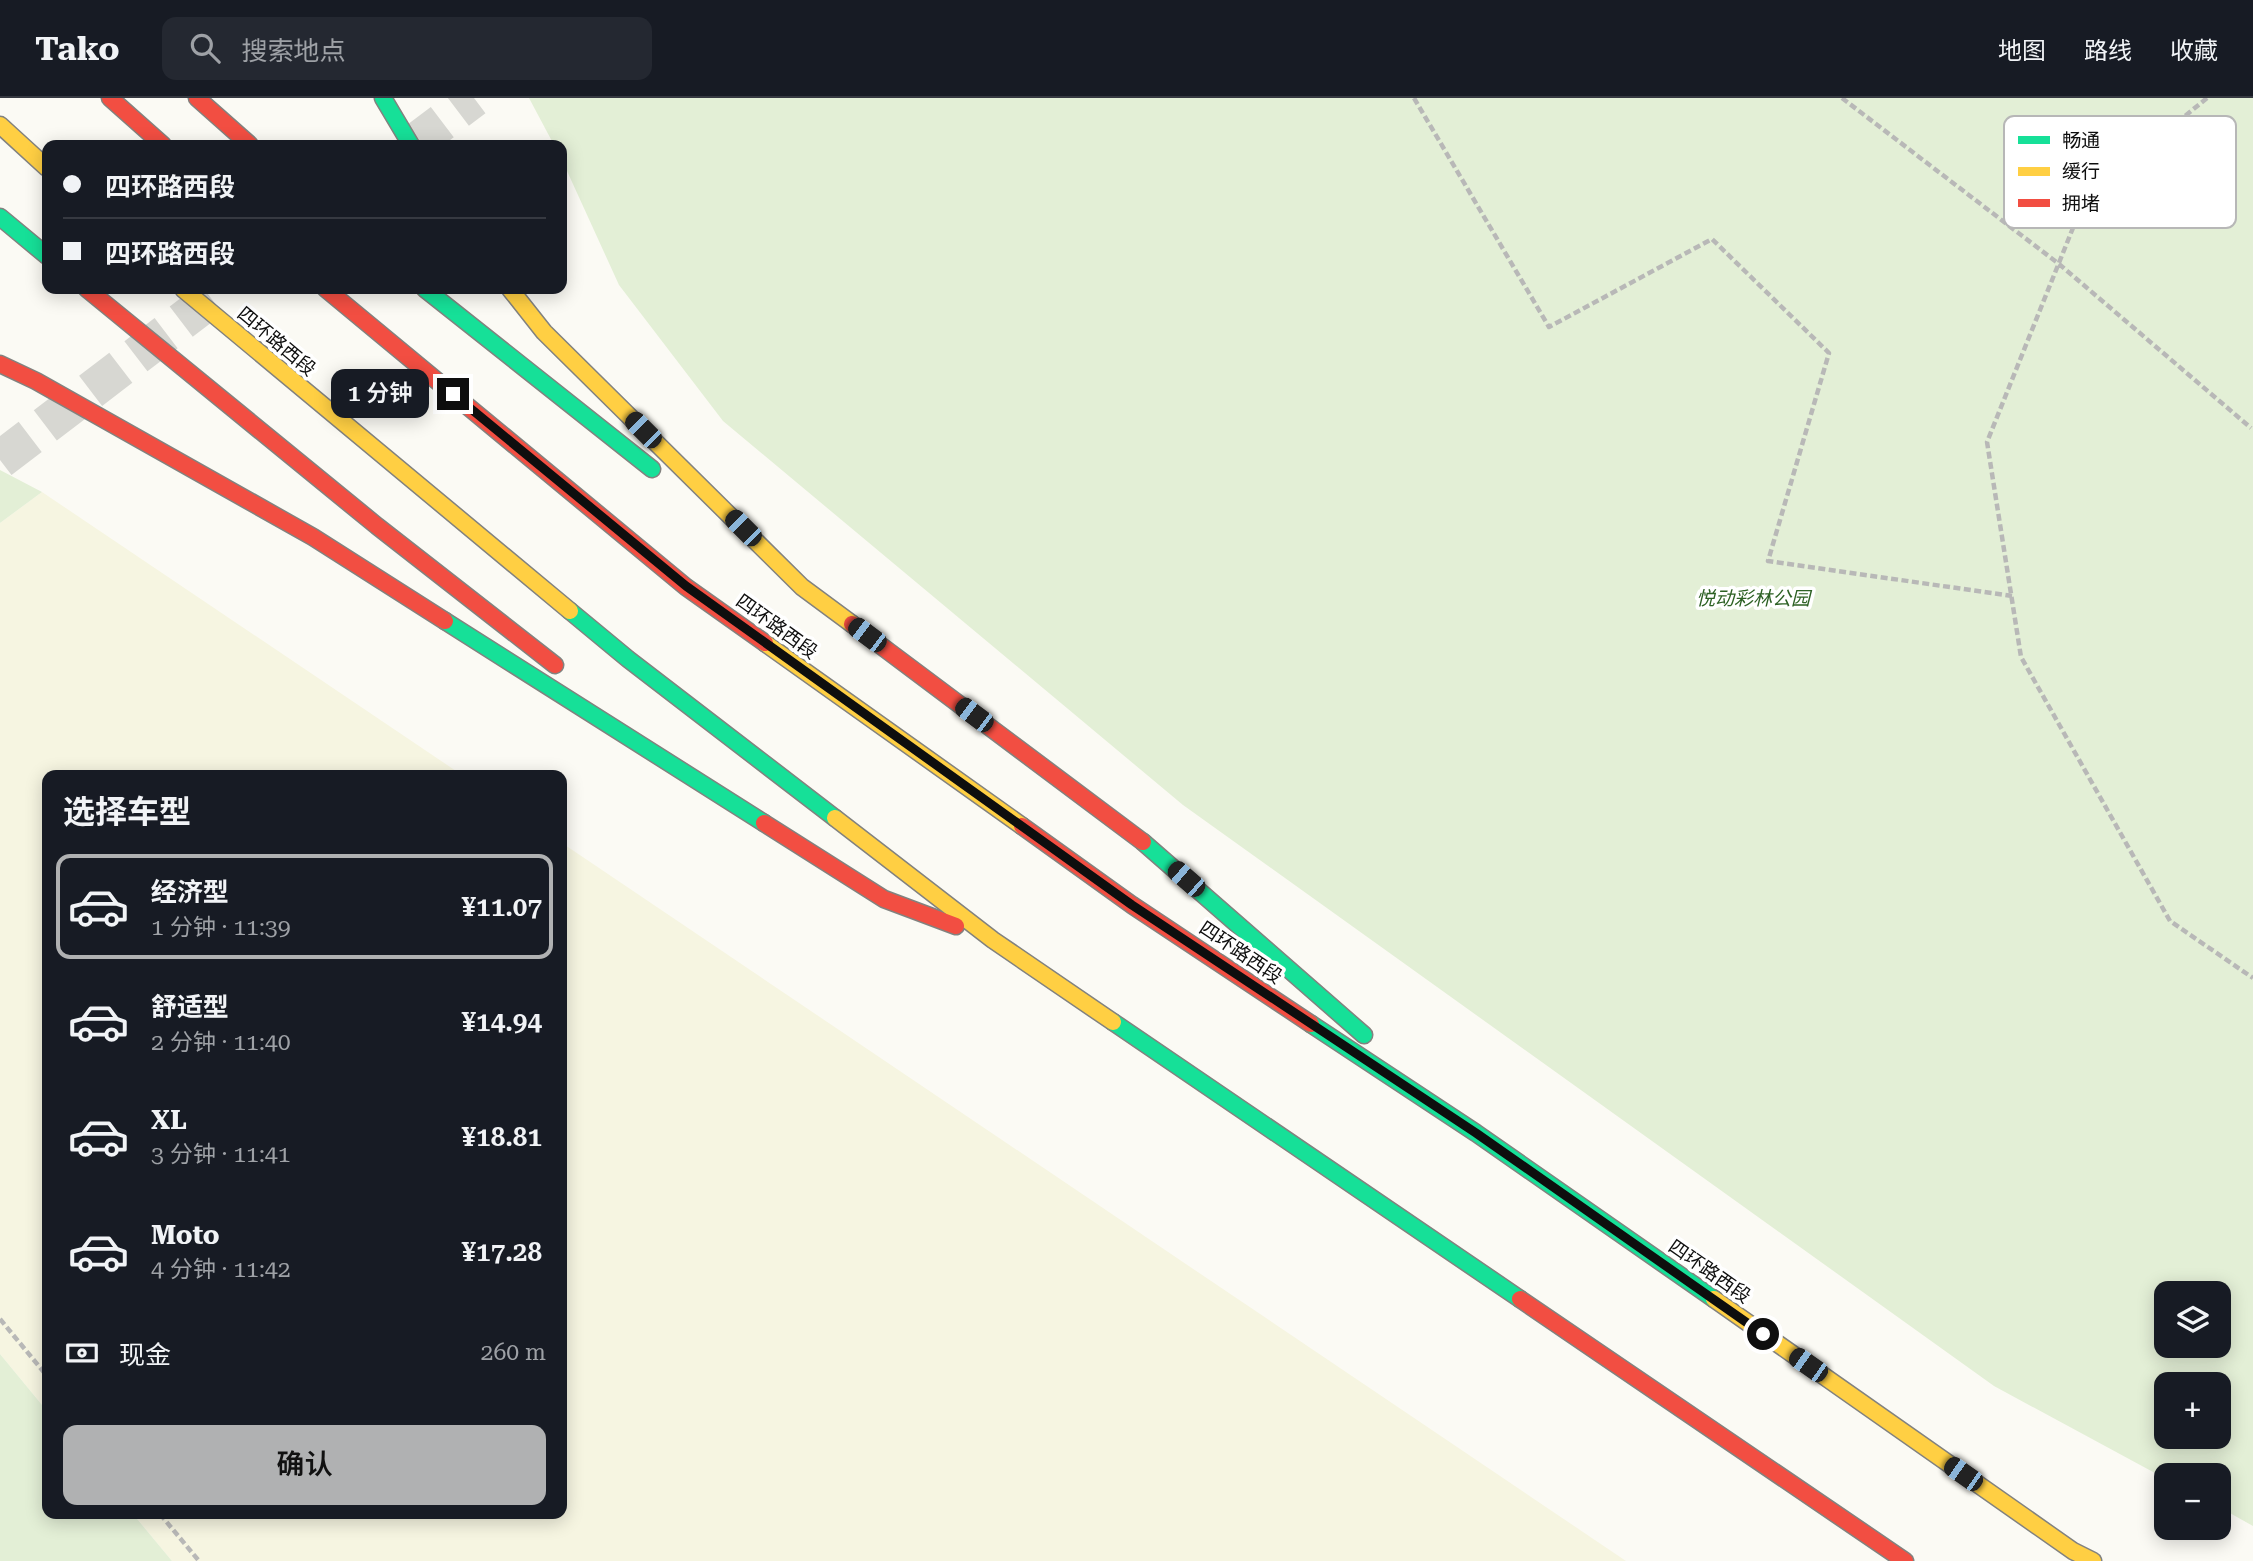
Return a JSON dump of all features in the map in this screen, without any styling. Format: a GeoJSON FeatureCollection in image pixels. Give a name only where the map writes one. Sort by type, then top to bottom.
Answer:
{"type":"FeatureCollection","features":[{"type":"Feature","properties":{"kind":"highway"},"geometry":{"type":"LineString","coordinates":[[110,98],[157,140]]}},
{"type":"Feature","properties":{"kind":"highway"},"geometry":{"type":"LineString","coordinates":[[197,98],[244,140]]}},
{"type":"Feature","properties":{"kind":"highway"},"geometry":{"type":"LineString","coordinates":[[383,98],[408,140]]}},
{"type":"Feature","properties":{"kind":"highway"},"geometry":{"type":"LineString","coordinates":[[0,125],[42,163]]}},
{"type":"Feature","properties":{"kind":"highway"},"geometry":{"type":"LineString","coordinates":[[0,217],[42,252]]}},
{"type":"Feature","properties":{"kind":"highway"},"geometry":{"type":"LineString","coordinates":[[93,294],[377,526],[571,678]]}},
{"type":"Feature","properties":{"kind":"highway","name":"四环路西段"},"geometry":{"type":"LineString","coordinates":[[189,294],[628,659],[993,940],[1905,1561]]}},
{"type":"Feature","properties":{"kind":"highway","name":"四环路西段"},"geometry":{"type":"LineString","coordinates":[[332,294],[686,586],[1132,905],[1476,1133],[2062,1543],[2093,1561]]}},
{"type":"Feature","properties":{"kind":"highway"},"geometry":{"type":"LineString","coordinates":[[431,294],[662,476]]}},
{"type":"Feature","properties":{"kind":"highway"},"geometry":{"type":"LineString","coordinates":[[514,294],[544,332],[802,587]]}},
{"type":"Feature","properties":{"kind":"highway"},"geometry":{"type":"LineString","coordinates":[[0,364],[36,381],[313,537],[884,899],[993,940]]}},
{"type":"Feature","properties":{"kind":"highway"},"geometry":{"type":"LineString","coordinates":[[684,493],[802,587],[1145,843],[1476,1133]]}},
{"type":"Feature","properties":{"kind":"highway"},"geometry":{"type":"LineString","coordinates":[[593,695],[733,804]]}},
{"type":"Feature","properties":{"kind":"path"},"geometry":{"type":"LineString","coordinates":[[1414,98],[1549,327],[1712,239],[1829,353],[1768,561],[2012,596]]}},
{"type":"Feature","properties":{"kind":"path"},"geometry":{"type":"LineString","coordinates":[[1842,98],[2004,222]]}},
{"type":"Feature","properties":{"kind":"path"},"geometry":{"type":"LineString","coordinates":[[2185,116],[2207,98]]}},
{"type":"Feature","properties":{"kind":"path"},"geometry":{"type":"LineString","coordinates":[[2012,228],[2059,264],[2251,428]]}},
{"type":"Feature","properties":{"kind":"path"},"geometry":{"type":"LineString","coordinates":[[2073,228],[1987,442],[2021,657],[2170,921],[2253,978]]}},
{"type":"Feature","properties":{"kind":"path"},"geometry":{"type":"LineString","coordinates":[[0,1319],[42,1370]]}},
{"type":"Feature","properties":{"kind":"path"},"geometry":{"type":"LineString","coordinates":[[164,1519],[199,1561]]}},
{"type":"Feature","properties":{"kind":"green space","name":"悦动彩林公园"},"geometry":{"type":"Polygon","coordinates":[[[529,98],[2253,98],[2253,1526],[2231,1514],[2231,1463],[2154,1463],[2154,1473],[1994,1386],[1183,805],[723,421],[619,285],[567,171],[567,140],[551,140],[529,98]]]}},
{"type":"Feature","properties":{"kind":"green space"},"geometry":{"type":"Polygon","coordinates":[[[0,470],[42,492],[0,523],[0,470]]]}},
{"type":"Feature","properties":{"kind":"green space"},"geometry":{"type":"Polygon","coordinates":[[[42,492],[455,770],[42,770],[42,1405],[0,1354],[0,523],[42,492]]]}},
{"type":"Feature","properties":{"kind":"green space"},"geometry":{"type":"Polygon","coordinates":[[[567,846],[1626,1561],[172,1561],[137,1519],[567,1519],[567,846]]]}},
{"type":"Feature","properties":{"kind":"green space"},"geometry":{"type":"Polygon","coordinates":[[[0,1354],[42,1405],[42,1519],[137,1519],[172,1561],[0,1561],[0,1354]]]}},
{"type":"Feature","properties":{"kind":"tunnel"},"geometry":{"type":"LineString","coordinates":[[419,140],[474,98]]}},
{"type":"Feature","properties":{"kind":"tunnel"},"geometry":{"type":"LineString","coordinates":[[0,460],[217,294]]}},
{"type":"Feature","properties":{"kind":"traffic: fast"},"geometry":{"type":"LineString","coordinates":[[383,98],[408,140]]}},
{"type":"Feature","properties":{"kind":"traffic: fast"},"geometry":{"type":"LineString","coordinates":[[0,217],[42,252]]}},
{"type":"Feature","properties":{"kind":"traffic: fast"},"geometry":{"type":"LineString","coordinates":[[431,294],[652,469]]}},
{"type":"Feature","properties":{"kind":"traffic: fast"},"geometry":{"type":"LineString","coordinates":[[570,611],[628,659],[835,818]]}},
{"type":"Feature","properties":{"kind":"traffic: fast"},"geometry":{"type":"LineString","coordinates":[[445,621],[764,823]]}},
{"type":"Feature","properties":{"kind":"traffic: fast"},"geometry":{"type":"LineString","coordinates":[[1143,842],[1364,1035]]}},
{"type":"Feature","properties":{"kind":"traffic: fast"},"geometry":{"type":"LineString","coordinates":[[1113,1022],[1520,1299]]}},
{"type":"Feature","properties":{"kind":"traffic: fast"},"geometry":{"type":"LineString","coordinates":[[1311,1024],[1476,1133],[1714,1299]]}},
{"type":"Feature","properties":{"kind":"traffic: slow"},"geometry":{"type":"LineString","coordinates":[[0,125],[42,163]]}},
{"type":"Feature","properties":{"kind":"traffic: slow"},"geometry":{"type":"LineString","coordinates":[[189,294],[570,611]]}},
{"type":"Feature","properties":{"kind":"traffic: slow"},"geometry":{"type":"LineString","coordinates":[[514,294],[544,332],[802,587],[852,624]]}},
{"type":"Feature","properties":{"kind":"traffic: slow"},"geometry":{"type":"LineString","coordinates":[[765,643],[1022,826]]}},
{"type":"Feature","properties":{"kind":"traffic: slow"},"geometry":{"type":"LineString","coordinates":[[835,818],[993,940],[1113,1022]]}},
{"type":"Feature","properties":{"kind":"traffic: slow"},"geometry":{"type":"LineString","coordinates":[[1714,1299],[2073,1551],[2093,1561]]}},
{"type":"Feature","properties":{"kind":"traffic: jam"},"geometry":{"type":"LineString","coordinates":[[110,98],[157,140]]}},
{"type":"Feature","properties":{"kind":"traffic: jam"},"geometry":{"type":"LineString","coordinates":[[197,98],[244,140]]}},
{"type":"Feature","properties":{"kind":"traffic: jam"},"geometry":{"type":"LineString","coordinates":[[93,294],[377,526],[555,665]]}},
{"type":"Feature","properties":{"kind":"traffic: jam"},"geometry":{"type":"LineString","coordinates":[[332,294],[686,587],[765,643]]}},
{"type":"Feature","properties":{"kind":"traffic: jam"},"geometry":{"type":"LineString","coordinates":[[0,364],[36,381],[313,537],[445,621]]}},
{"type":"Feature","properties":{"kind":"traffic: jam"},"geometry":{"type":"LineString","coordinates":[[852,624],[1143,842]]}},
{"type":"Feature","properties":{"kind":"traffic: jam"},"geometry":{"type":"LineString","coordinates":[[764,823],[884,899],[956,926]]}},
{"type":"Feature","properties":{"kind":"traffic: jam"},"geometry":{"type":"LineString","coordinates":[[1022,826],[1132,905],[1311,1024]]}},
{"type":"Feature","properties":{"kind":"traffic: jam"},"geometry":{"type":"LineString","coordinates":[[1520,1299],[1905,1561]]}},
{"type":"Feature","properties":{"kind":"route"},"geometry":{"type":"LineString","coordinates":[[453,394],[686,586],[1132,905],[1476,1133],[1763,1334]]}}]}
